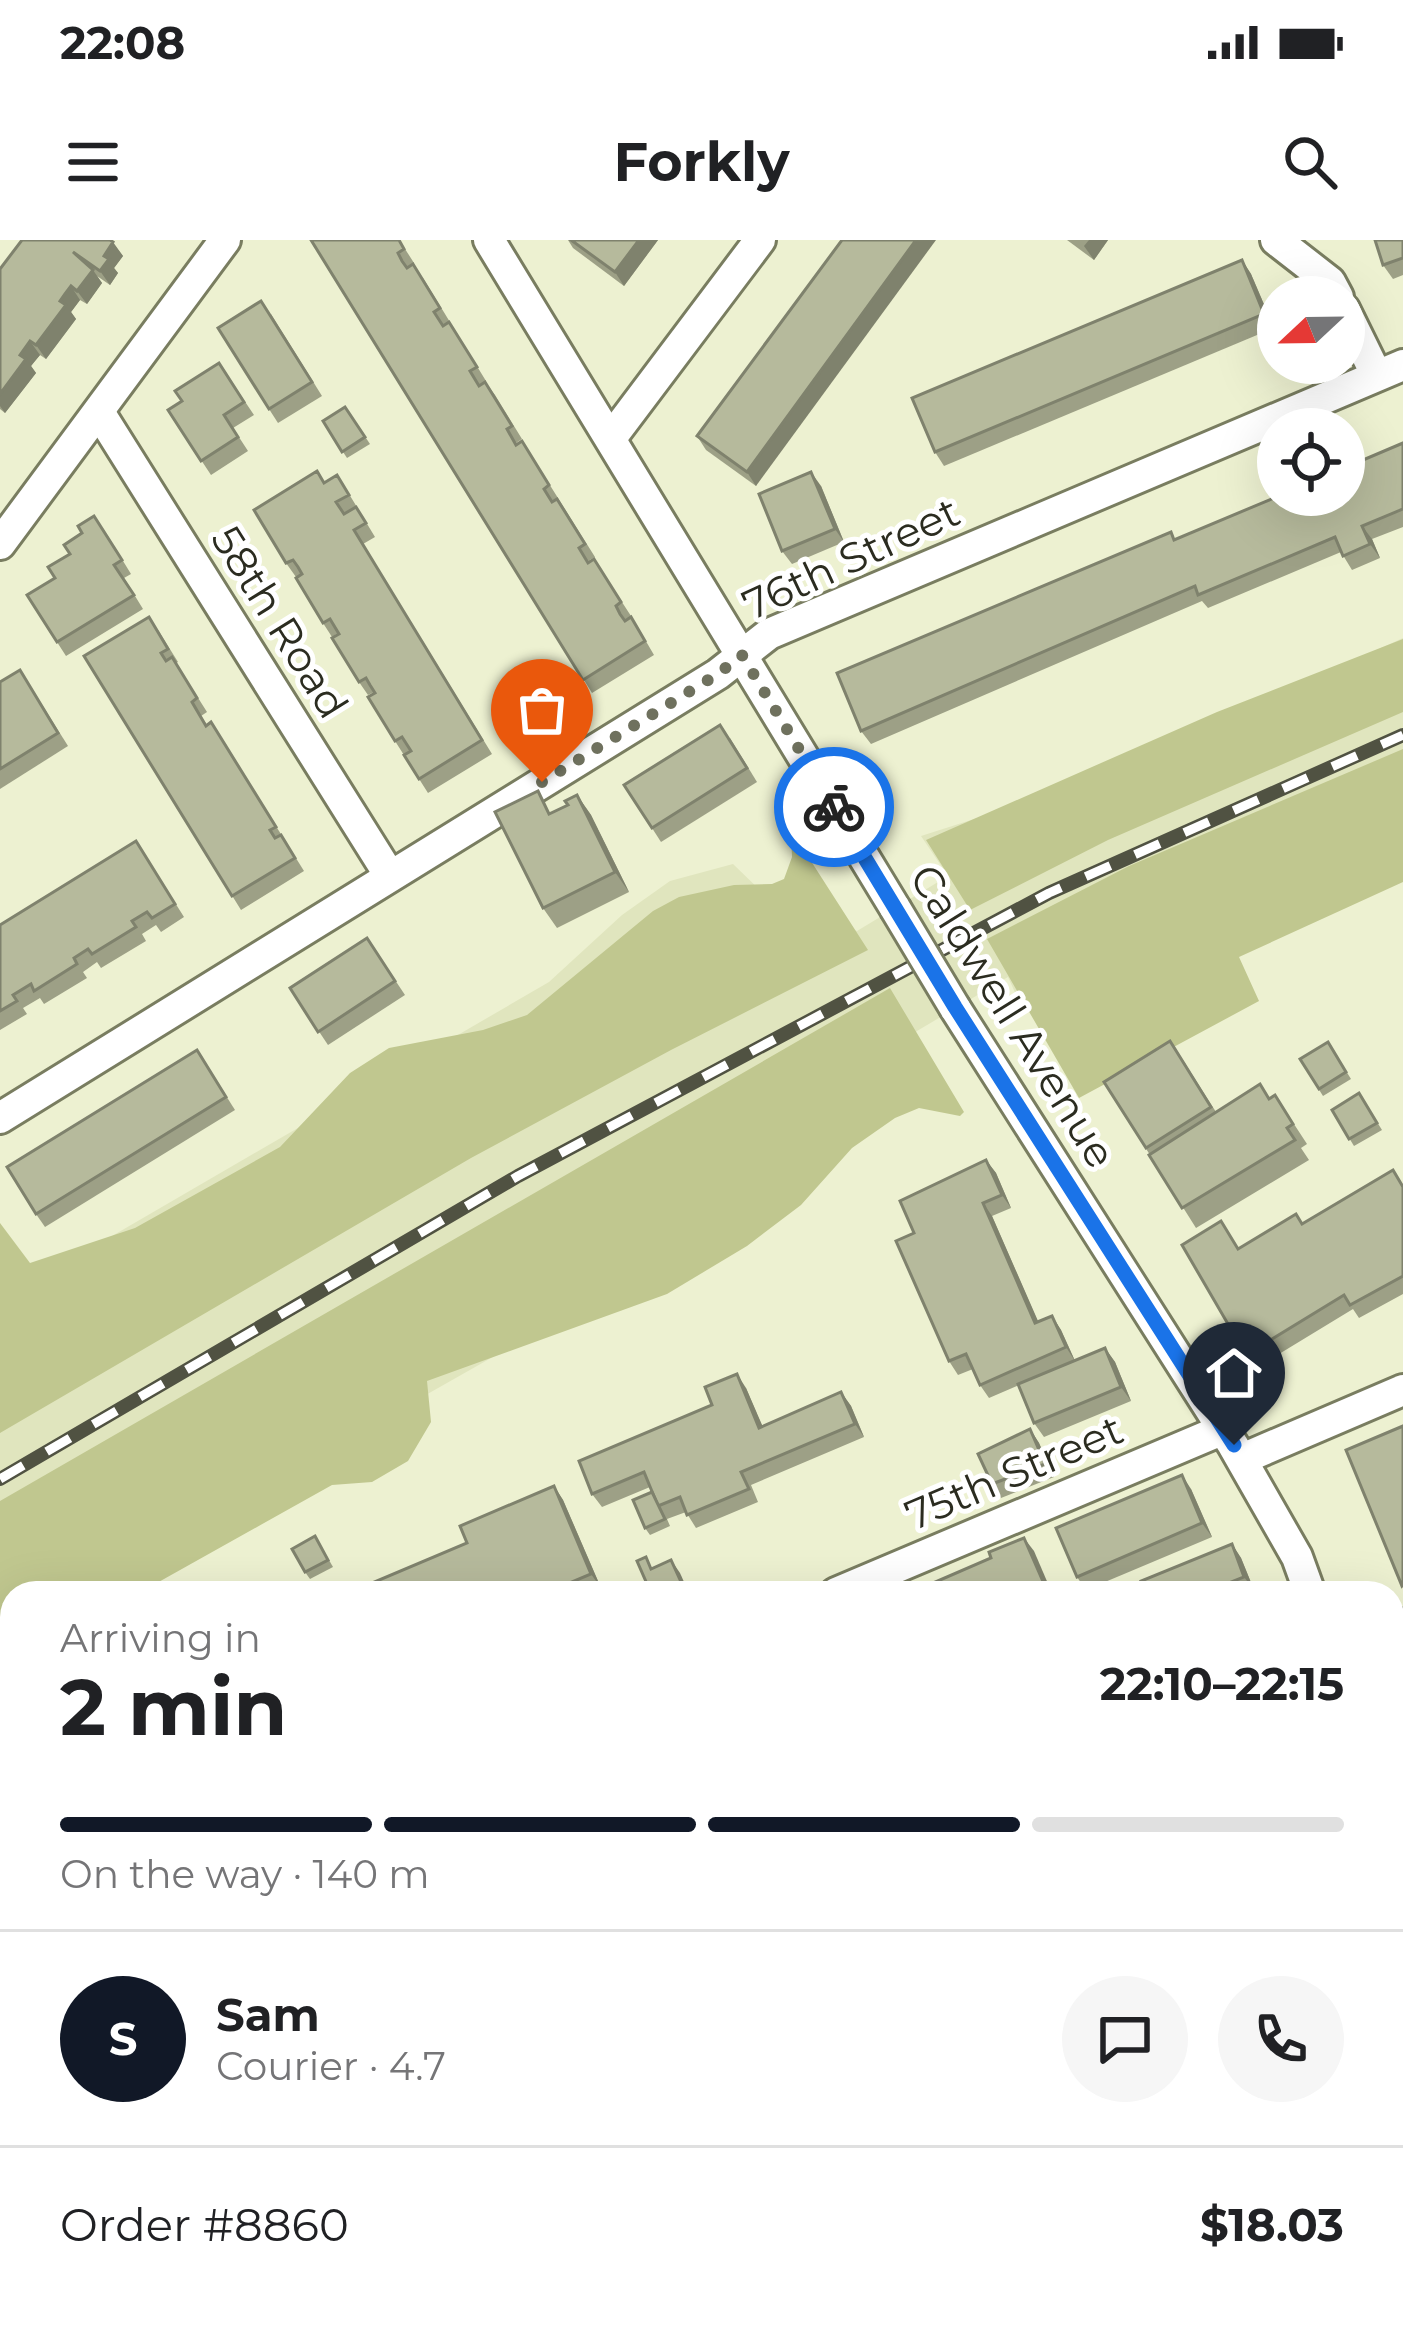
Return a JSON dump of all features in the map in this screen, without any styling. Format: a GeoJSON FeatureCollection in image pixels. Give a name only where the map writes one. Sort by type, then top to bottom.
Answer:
{"type":"FeatureCollection","features":[{"type":"Feature","properties":{"kind":"street"},"geometry":{"type":"LineString","coordinates":[[0,544],[225,240]]}},
{"type":"Feature","properties":{"kind":"street","name":"Caldwell Avenue"},"geometry":{"type":"LineString","coordinates":[[489,240],[955,1007],[1224,1429],[1297,1557],[1306,1581]]}},
{"type":"Feature","properties":{"kind":"street"},"geometry":{"type":"LineString","coordinates":[[611,438],[760,240]]}},
{"type":"Feature","properties":{"kind":"street"},"geometry":{"type":"LineString","coordinates":[[1276,240],[1322,276]]}},
{"type":"Feature","properties":{"kind":"street"},"geometry":{"type":"LineString","coordinates":[[1365,336],[1390,369]]}},
{"type":"Feature","properties":{"kind":"street","name":"76th Street"},"geometry":{"type":"LineString","coordinates":[[0,1118],[706,682],[769,634],[1390,369]]}},
{"type":"Feature","properties":{"kind":"street","name":"58th Road"},"geometry":{"type":"LineString","coordinates":[[98,412],[390,876]]}},
{"type":"Feature","properties":{"kind":"street"},"geometry":{"type":"LineString","coordinates":[[1242,1459],[1403,1390]]}},
{"type":"Feature","properties":{"kind":"street","name":"75th Street"},"geometry":{"type":"LineString","coordinates":[[864,1581],[1224,1429]]}},
{"type":"Feature","properties":{"kind":"shaded area"},"geometry":{"type":"Polygon","coordinates":[[[1403,638],[1403,877],[1155,975],[1024,1012],[1008,977],[917,1031],[604,1294],[304,1464],[39,1581],[0,1581],[0,1297],[549,982],[622,915],[670,881],[733,864],[768,898],[857,931],[948,876],[921,836],[1074,787],[1403,638]]]}},
{"type":"Feature","properties":{"kind":"shaded area"},"geometry":{"type":"Polygon","coordinates":[[[1403,639],[1403,712],[1108,840],[970,910],[926,840],[1217,712],[1403,639]]]}},
{"type":"Feature","properties":{"kind":"shaded area"},"geometry":{"type":"Polygon","coordinates":[[[1403,749],[1403,882],[1239,957],[1259,1001],[1079,1098],[987,939],[1129,866],[1403,749]]]}},
{"type":"Feature","properties":{"kind":"shaded area"},"geometry":{"type":"Polygon","coordinates":[[[791,830],[868,950],[471,1158],[0,1433],[0,1223],[30,1263],[135,1228],[280,1147],[350,1073],[389,1048],[483,1030],[527,1015],[653,911],[679,897],[784,879],[792,857],[791,830]]]}},
{"type":"Feature","properties":{"kind":"shaded area"},"geometry":{"type":"Polygon","coordinates":[[[890,988],[964,1112],[960,1116],[919,1108],[895,1118],[852,1148],[801,1205],[747,1246],[667,1294],[427,1381],[431,1422],[408,1461],[372,1482],[332,1485],[160,1581],[0,1581],[0,1501],[890,988]]]}},
{"type":"Feature","properties":{"kind":"building"},"geometry":{"type":"Polygon","coordinates":[[[22,240],[113,242],[100,271],[73,252],[93,270],[77,291],[71,286],[65,294],[60,301],[66,305],[36,345],[30,341],[20,355],[26,359],[0,394],[0,269],[22,240]]]}},
{"type":"Feature","properties":{"kind":"building"},"geometry":{"type":"Polygon","coordinates":[[[311,240],[399,240],[404,249],[398,253],[402,261],[407,268],[413,264],[440,308],[434,312],[443,326],[449,322],[477,367],[470,371],[479,386],[485,382],[512,426],[507,429],[516,445],[522,441],[549,485],[544,489],[552,502],[557,499],[585,544],[579,548],[588,563],[594,559],[621,602],[616,606],[620,614],[625,621],[631,617],[645,641],[583,680],[311,240]]]}},
{"type":"Feature","properties":{"kind":"building"},"geometry":{"type":"Polygon","coordinates":[[[571,240],[639,240],[615,272],[571,240]]]}},
{"type":"Feature","properties":{"kind":"building"},"geometry":{"type":"Polygon","coordinates":[[[842,240],[916,240],[747,472],[697,436],[842,240]]]}},
{"type":"Feature","properties":{"kind":"building"},"geometry":{"type":"Polygon","coordinates":[[[1375,240],[1403,240],[1403,258],[1383,265],[1375,240]]]}},
{"type":"Feature","properties":{"kind":"building"},"geometry":{"type":"Polygon","coordinates":[[[1242,260],[1257,297],[1257,317],[935,452],[912,398],[1242,260]]]}},
{"type":"Feature","properties":{"kind":"building"},"geometry":{"type":"Polygon","coordinates":[[[261,301],[312,382],[269,409],[218,328],[261,301]]]}},
{"type":"Feature","properties":{"kind":"building"},"geometry":{"type":"Polygon","coordinates":[[[219,363],[244,402],[224,415],[238,437],[201,461],[168,410],[182,401],[175,391],[219,363]]]}},
{"type":"Feature","properties":{"kind":"building"},"geometry":{"type":"Polygon","coordinates":[[[345,407],[365,437],[342,452],[323,421],[345,407]]]}},
{"type":"Feature","properties":{"kind":"building"},"geometry":{"type":"Polygon","coordinates":[[[1403,443],[1403,509],[1362,526],[1370,544],[1343,556],[1335,537],[1198,595],[1195,586],[861,731],[837,673],[1171,532],[1174,540],[1257,505],[1257,516],[1365,516],[1365,459],[1403,443]]]}},
{"type":"Feature","properties":{"kind":"building"},"geometry":{"type":"Polygon","coordinates":[[[317,471],[324,483],[337,475],[349,495],[336,502],[344,514],[356,507],[366,523],[354,530],[482,740],[419,779],[404,755],[411,751],[402,737],[395,741],[368,697],[375,693],[366,678],[359,682],[332,638],[339,634],[330,619],[323,623],[296,578],[302,574],[298,567],[293,560],[286,563],[254,510],[317,471]]]}},
{"type":"Feature","properties":{"kind":"building"},"geometry":{"type":"Polygon","coordinates":[[[811,472],[835,529],[782,551],[759,494],[811,472]]]}},
{"type":"Feature","properties":{"kind":"building"},"geometry":{"type":"Polygon","coordinates":[[[94,516],[122,560],[114,565],[134,595],[57,642],[27,595],[55,578],[48,567],[70,554],[64,545],[82,533],[78,526],[94,516]]]}},
{"type":"Feature","properties":{"kind":"building"},"geometry":{"type":"Polygon","coordinates":[[[149,617],[168,649],[161,653],[166,661],[172,657],[197,698],[192,702],[206,726],[211,722],[276,827],[270,830],[275,838],[281,835],[295,858],[232,896],[84,656],[149,617]]]}},
{"type":"Feature","properties":{"kind":"building"},"geometry":{"type":"Polygon","coordinates":[[[20,670],[58,733],[0,769],[0,682],[20,670]]]}},
{"type":"Feature","properties":{"kind":"building"},"geometry":{"type":"Polygon","coordinates":[[[720,725],[747,768],[652,828],[624,785],[720,725]]]}},
{"type":"Feature","properties":{"kind":"building"},"geometry":{"type":"Polygon","coordinates":[[[538,791],[549,814],[577,795],[615,872],[543,908],[495,812],[538,791]]]}},
{"type":"Feature","properties":{"kind":"building"},"geometry":{"type":"Polygon","coordinates":[[[136,841],[175,904],[152,918],[147,912],[132,921],[136,927],[92,954],[88,949],[74,958],[77,964],[34,991],[31,984],[13,995],[17,1001],[0,1011],[0,925],[136,841]]]}},
{"type":"Feature","properties":{"kind":"building"},"geometry":{"type":"Polygon","coordinates":[[[367,938],[395,981],[318,1032],[290,988],[367,938]]]}},
{"type":"Feature","properties":{"kind":"building"},"geometry":{"type":"Polygon","coordinates":[[[1170,1041],[1211,1107],[1146,1148],[1104,1082],[1170,1041]]]}},
{"type":"Feature","properties":{"kind":"building"},"geometry":{"type":"Polygon","coordinates":[[[1328,1042],[1346,1072],[1319,1089],[1300,1059],[1328,1042]]]}},
{"type":"Feature","properties":{"kind":"building"},"geometry":{"type":"Polygon","coordinates":[[[197,1050],[226,1097],[36,1214],[7,1167],[197,1050]]]}},
{"type":"Feature","properties":{"kind":"building"},"geometry":{"type":"Polygon","coordinates":[[[1260,1084],[1269,1099],[1275,1095],[1293,1124],[1287,1128],[1295,1140],[1182,1208],[1149,1155],[1260,1084]]]}},
{"type":"Feature","properties":{"kind":"building"},"geometry":{"type":"Polygon","coordinates":[[[1359,1093],[1377,1123],[1349,1139],[1332,1110],[1359,1093]]]}},
{"type":"Feature","properties":{"kind":"building"},"geometry":{"type":"Polygon","coordinates":[[[986,1160],[1002,1195],[983,1203],[1035,1323],[1052,1316],[1066,1347],[980,1385],[966,1354],[949,1361],[896,1241],[914,1233],[900,1201],[986,1160]]]}},
{"type":"Feature","properties":{"kind":"building"},"geometry":{"type":"Polygon","coordinates":[[[1393,1170],[1403,1187],[1403,1276],[1350,1305],[1344,1295],[1246,1355],[1182,1245],[1221,1221],[1238,1249],[1296,1214],[1302,1224],[1393,1170]]]}},
{"type":"Feature","properties":{"kind":"building"},"geometry":{"type":"Polygon","coordinates":[[[1105,1348],[1121,1387],[1034,1423],[1018,1384],[1105,1348]]]}},
{"type":"Feature","properties":{"kind":"building"},"geometry":{"type":"Polygon","coordinates":[[[737,1374],[759,1428],[841,1392],[855,1424],[741,1472],[749,1489],[687,1515],[680,1497],[658,1506],[644,1472],[592,1494],[579,1461],[712,1405],[705,1387],[737,1374]]]}},
{"type":"Feature","properties":{"kind":"building"},"geometry":{"type":"Polygon","coordinates":[[[1403,1426],[1403,1581],[1400,1581],[1346,1450],[1403,1426]]]}},
{"type":"Feature","properties":{"kind":"building"},"geometry":{"type":"Polygon","coordinates":[[[1030,1429],[1045,1464],[992,1484],[978,1454],[1030,1429]]]}},
{"type":"Feature","properties":{"kind":"building"},"geometry":{"type":"Polygon","coordinates":[[[1182,1475],[1202,1523],[1077,1577],[1056,1528],[1182,1475]]]}},
{"type":"Feature","properties":{"kind":"building"},"geometry":{"type":"Polygon","coordinates":[[[554,1486],[591,1574],[574,1581],[377,1581],[467,1543],[460,1526],[554,1486]]]}},
{"type":"Feature","properties":{"kind":"building"},"geometry":{"type":"Polygon","coordinates":[[[652,1492],[665,1519],[645,1528],[633,1500],[652,1492]]]}},
{"type":"Feature","properties":{"kind":"building"},"geometry":{"type":"Polygon","coordinates":[[[315,1536],[328,1560],[305,1572],[292,1549],[315,1536]]]}},
{"type":"Feature","properties":{"kind":"building"},"geometry":{"type":"Polygon","coordinates":[[[1024,1538],[1043,1581],[938,1581],[991,1558],[989,1552],[1024,1538]]]}},
{"type":"Feature","properties":{"kind":"building"},"geometry":{"type":"Polygon","coordinates":[[[1232,1544],[1244,1577],[1234,1581],[1141,1581],[1232,1544]]]}},
{"type":"Feature","properties":{"kind":"building"},"geometry":{"type":"Polygon","coordinates":[[[646,1557],[651,1569],[671,1560],[681,1581],[646,1581],[637,1561],[646,1557]]]}},
{"type":"Feature","properties":{"kind":"railway"},"geometry":{"type":"LineString","coordinates":[[0,1479],[518,1176],[1049,893],[1403,735]]}},
{"type":"Feature","properties":{"kind":"way so far"},"geometry":{"type":"LineString","coordinates":[[542,782],[742,655],[834,807]]}},
{"type":"Feature","properties":{"kind":"route"},"geometry":{"type":"LineString","coordinates":[[834,807],[955,1007],[1234,1445]]}}]}
